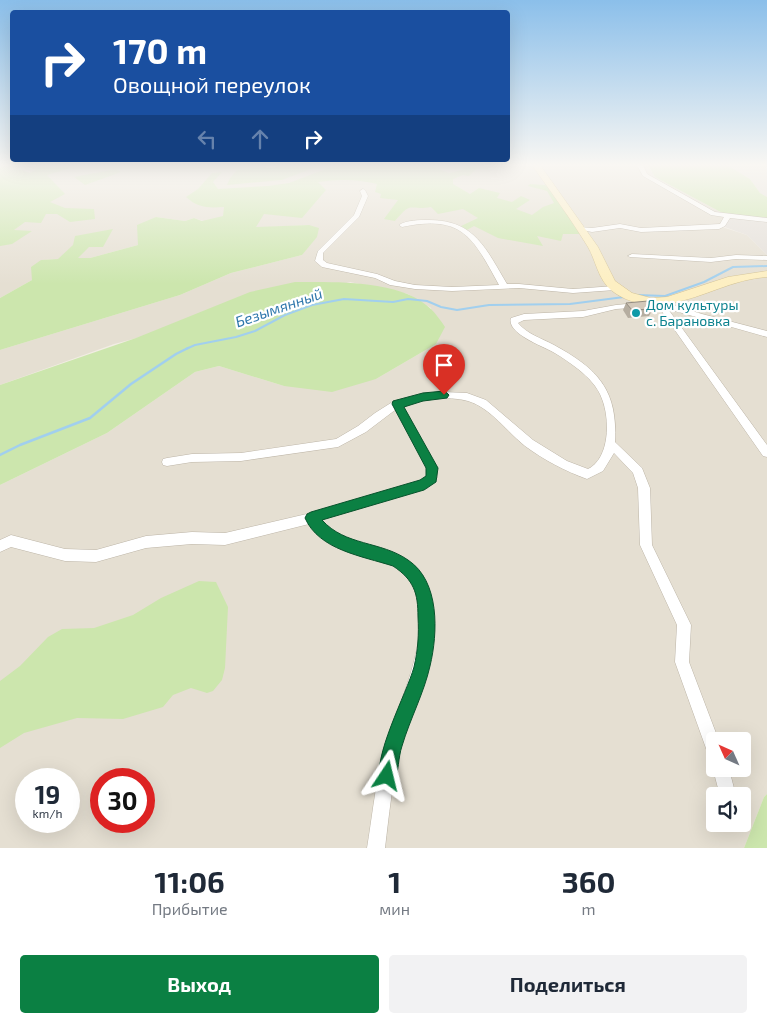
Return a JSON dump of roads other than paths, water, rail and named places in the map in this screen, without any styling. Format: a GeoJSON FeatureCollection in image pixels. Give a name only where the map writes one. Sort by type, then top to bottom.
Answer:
{"type":"FeatureCollection","features":[{"type":"Feature","properties":{"kind":"street"},"geometry":{"type":"LineString","coordinates":[[363,205],[357,216],[320,252],[319,260],[325,265],[415,287],[452,289],[519,286],[573,291],[615,288]]}},
{"type":"Feature","properties":{"kind":"street"},"geometry":{"type":"LineString","coordinates":[[564,205],[598,255],[610,283],[615,288],[636,300],[659,303],[767,334]]}},
{"type":"Feature","properties":{"kind":"street"},"geometry":{"type":"LineString","coordinates":[[696,205],[713,214],[767,220]]}},
{"type":"Feature","properties":{"kind":"street"},"geometry":{"type":"LineString","coordinates":[[580,228],[592,230],[620,226],[642,230],[719,227],[723,226],[728,216]]}},
{"type":"Feature","properties":{"kind":"street"},"geometry":{"type":"LineString","coordinates":[[402,225],[416,221],[436,222],[454,226],[466,232],[474,238],[504,286]]}},
{"type":"Feature","properties":{"kind":"street"},"geometry":{"type":"LineString","coordinates":[[632,256],[711,260],[736,257],[767,258]]}},
{"type":"Feature","properties":{"kind":"street"},"geometry":{"type":"LineString","coordinates":[[167,462],[192,458],[241,457],[338,443],[362,429],[397,404],[423,397],[444,395],[484,403],[529,443],[563,464],[587,474],[600,468],[606,461],[611,428],[605,394],[593,379],[558,351],[517,328],[514,320],[524,317],[583,314],[616,307],[659,303],[695,294],[746,275],[767,274]]}},
{"type":"Feature","properties":{"kind":"street"},"geometry":{"type":"LineString","coordinates":[[659,303],[767,453]]}},
{"type":"Feature","properties":{"kind":"street"},"geometry":{"type":"LineString","coordinates":[[0,546],[11,542],[65,555],[96,556],[146,542],[192,538],[225,539],[311,518],[424,485],[432,478],[432,468],[397,404]]}},
{"type":"Feature","properties":{"kind":"street"},"geometry":{"type":"LineString","coordinates":[[610,442],[638,471],[644,488],[646,545],[684,625],[682,662],[708,732]]}},
{"type":"Feature","properties":{"kind":"street"},"geometry":{"type":"LineString","coordinates":[[311,518],[321,529],[338,542],[396,560],[406,566],[418,580],[425,597],[427,639],[422,667],[392,748],[376,848]]}},
{"type":"Feature","properties":{"kind":"waterway"},"geometry":{"type":"LineString","coordinates":[[637,295],[665,296],[704,282],[733,267],[767,266]]}},
{"type":"Feature","properties":{"kind":"waterway","name":"Безымянный"},"geometry":{"type":"LineString","coordinates":[[186,349],[195,345],[236,337],[255,331],[285,315],[312,305],[344,299],[393,302],[408,299],[427,301],[441,307],[457,310],[489,305],[570,304],[624,297]]}},
{"type":"Feature","properties":{"kind":"waterway","name":"Безымянный"},"geometry":{"type":"LineString","coordinates":[[0,455],[20,445],[90,418],[131,384],[186,349]]}},
{"type":"Feature","properties":{"kind":"place","name":"Дом культуры с. Барановка"},"geometry":{"type":"Point","coordinates":[636,313]}}]}
